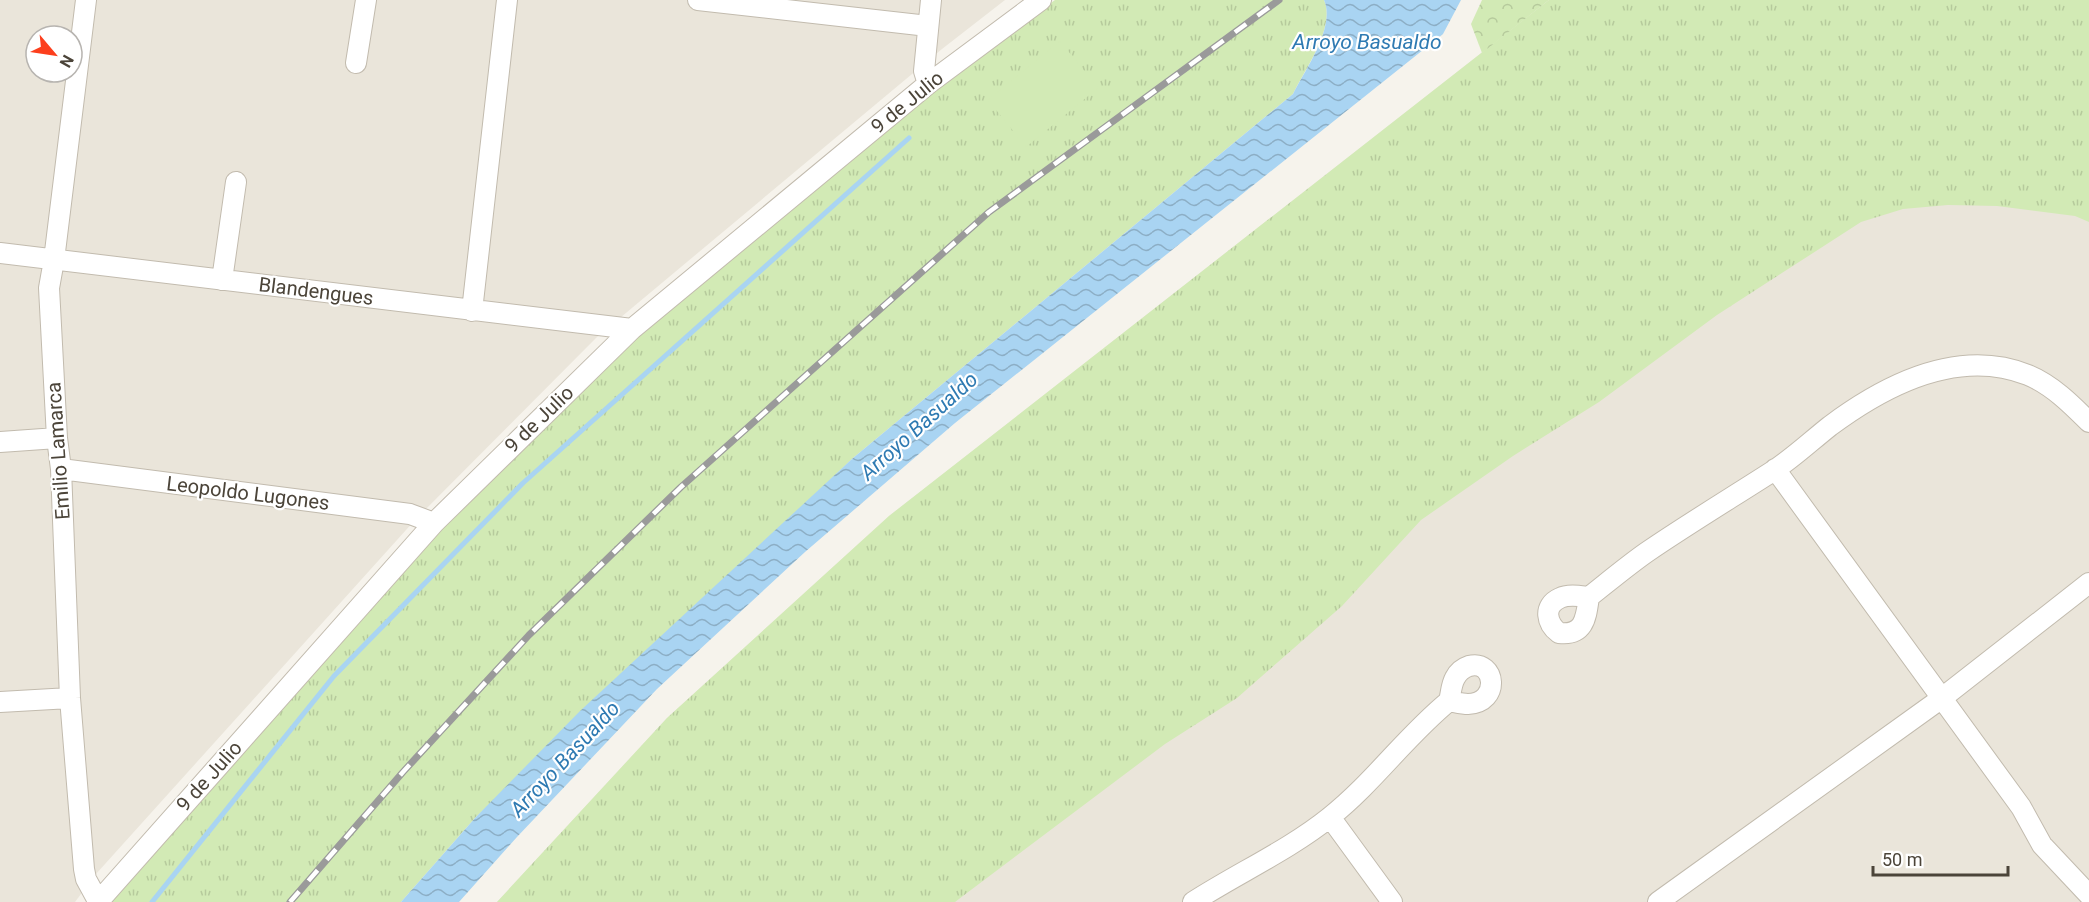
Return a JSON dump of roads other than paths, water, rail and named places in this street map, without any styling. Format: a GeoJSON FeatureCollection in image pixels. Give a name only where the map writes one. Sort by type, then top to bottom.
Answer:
{"type":"FeatureCollection","features":[{"type":"Feature","properties":{"kind":"street","name":"Emilio Lamarca"},"geometry":{"type":"LineString","coordinates":[[86,0],[49,288],[57,438],[61,469],[70,698],[84,869],[86,879],[98,901]]}},
{"type":"Feature","properties":{"kind":"street"},"geometry":{"type":"LineString","coordinates":[[356,63],[366,0]]}},
{"type":"Feature","properties":{"kind":"street"},"geometry":{"type":"LineString","coordinates":[[472,310],[507,0]]}},
{"type":"Feature","properties":{"kind":"street"},"geometry":{"type":"LineString","coordinates":[[698,0],[928,26]]}},
{"type":"Feature","properties":{"kind":"street"},"geometry":{"type":"LineString","coordinates":[[928,84],[924,71],[931,0]]}},
{"type":"Feature","properties":{"kind":"street","name":"9 de Julio"},"geometry":{"type":"LineString","coordinates":[[98,901],[434,523],[632,329],[928,84],[1041,0]]}},
{"type":"Feature","properties":{"kind":"street"},"geometry":{"type":"LineString","coordinates":[[222,280],[236,182]]}},
{"type":"Feature","properties":{"kind":"street","name":"Blandengues"},"geometry":{"type":"LineString","coordinates":[[0,253],[632,329]]}},
{"type":"Feature","properties":{"kind":"street"},"geometry":{"type":"LineString","coordinates":[[1589,597],[1645,554],[1775,470],[1831,426],[1870,400],[1895,386],[1941,369],[1985,366],[2028,375],[2068,401],[2089,422]]}},
{"type":"Feature","properties":{"kind":"street"},"geometry":{"type":"LineString","coordinates":[[0,442],[57,438]]}},
{"type":"Feature","properties":{"kind":"street","name":"Leopoldo Lugones"},"geometry":{"type":"LineString","coordinates":[[61,469],[410,514],[434,523]]}},
{"type":"Feature","properties":{"kind":"street"},"geometry":{"type":"LineString","coordinates":[[1775,470],[2021,807],[2042,845],[2089,895]]}},
{"type":"Feature","properties":{"kind":"street"},"geometry":{"type":"LineString","coordinates":[[1658,902],[1942,698],[2089,583]]}},
{"type":"Feature","properties":{"kind":"street"},"geometry":{"type":"LineString","coordinates":[[0,702],[70,698]]}},
{"type":"Feature","properties":{"kind":"street"},"geometry":{"type":"LineString","coordinates":[[1193,902],[1306,835],[1330,817],[1374,776],[1433,714],[1449,701]]}},
{"type":"Feature","properties":{"kind":"street"},"geometry":{"type":"LineString","coordinates":[[1330,817],[1392,902]]}},
{"type":"Feature","properties":{"kind":"water","name":"Arroyo Basualdo"},"geometry":{"type":"Polygon","coordinates":[[[1324,0],[1461,0],[1443,34],[955,423],[805,552],[657,689],[459,902],[401,902],[475,818],[580,711],[853,458],[1293,94],[1323,35],[1327,11],[1324,0]]]}},
{"type":"Feature","properties":{"kind":"waterway"},"geometry":{"type":"LineString","coordinates":[[152,902],[334,676],[523,483],[909,138]]}},
{"type":"Feature","properties":{"kind":"railway"},"geometry":{"type":"LineString","coordinates":[[290,902],[403,772],[529,635],[681,487],[989,212],[1279,0]]}}]}
